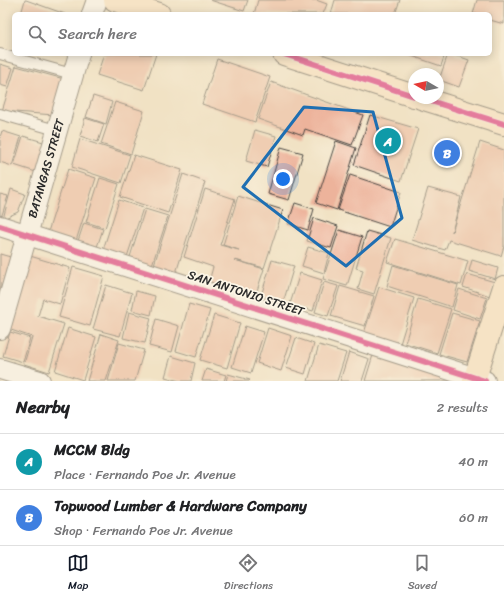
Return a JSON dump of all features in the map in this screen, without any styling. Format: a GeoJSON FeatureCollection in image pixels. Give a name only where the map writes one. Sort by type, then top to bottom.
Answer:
{"type":"FeatureCollection","features":[{"type":"Feature","properties":{"kind":"main road"},"geometry":{"type":"LineString","coordinates":[[115,0],[153,12]]}},
{"type":"Feature","properties":{"kind":"main road"},"geometry":{"type":"LineString","coordinates":[[290,56],[408,94]]}},
{"type":"Feature","properties":{"kind":"main road"},"geometry":{"type":"LineString","coordinates":[[440,104],[504,124]]}},
{"type":"Feature","properties":{"kind":"main road"},"geometry":{"type":"LineString","coordinates":[[478,380],[504,287]]}},
{"type":"Feature","properties":{"kind":"street"},"geometry":{"type":"LineString","coordinates":[[93,12],[97,0]]}},
{"type":"Feature","properties":{"kind":"street","name":"BATANGAS STREET"},"geometry":{"type":"LineString","coordinates":[[0,328],[78,56]]}},
{"type":"Feature","properties":{"kind":"street","name":"SAN ANTONIO STREET"},"geometry":{"type":"LineString","coordinates":[[0,226],[478,380]]}},
{"type":"Feature","properties":{"kind":"street"},"geometry":{"type":"LineString","coordinates":[[0,369],[40,381]]}},
{"type":"Feature","properties":{"kind":"lane"},"geometry":{"type":"LineString","coordinates":[[0,54],[72,74]]}},
{"type":"Feature","properties":{"kind":"lane"},"geometry":{"type":"LineString","coordinates":[[0,114],[56,130]]}},
{"type":"Feature","properties":{"kind":"highlighted area"},"geometry":{"type":"Polygon","coordinates":[[[304,107],[373,112],[402,218],[346,266],[243,187],[304,107]]]}},
{"type":"Feature","properties":{"kind":"building"},"geometry":{"type":"Polygon","coordinates":[[[26,0],[59,12],[22,12],[26,0]]]}},
{"type":"Feature","properties":{"kind":"building"},"geometry":{"type":"Polygon","coordinates":[[[210,0],[248,0],[244,11],[210,0]]]}},
{"type":"Feature","properties":{"kind":"building"},"geometry":{"type":"Polygon","coordinates":[[[258,0],[316,0],[327,4],[324,12],[255,12],[258,0]]]}},
{"type":"Feature","properties":{"kind":"building"},"geometry":{"type":"Polygon","coordinates":[[[335,0],[400,0],[396,12],[332,12],[335,0]]]}},
{"type":"Feature","properties":{"kind":"building"},"geometry":{"type":"Polygon","coordinates":[[[477,0],[504,0],[504,24],[492,21],[492,12],[474,12],[477,0]]]}},
{"type":"Feature","properties":{"kind":"building"},"geometry":{"type":"Polygon","coordinates":[[[103,56],[155,56],[144,90],[97,75],[103,56]]]}},
{"type":"Feature","properties":{"kind":"building"},"geometry":{"type":"Polygon","coordinates":[[[412,56],[444,56],[441,66],[412,56]]]}},
{"type":"Feature","properties":{"kind":"building"},"geometry":{"type":"Polygon","coordinates":[[[447,56],[458,56],[469,60],[459,87],[444,82],[443,68],[447,56]]]}},
{"type":"Feature","properties":{"kind":"building"},"geometry":{"type":"Polygon","coordinates":[[[217,59],[270,77],[255,122],[202,104],[217,59]]]}},
{"type":"Feature","properties":{"kind":"building"},"geometry":{"type":"Polygon","coordinates":[[[0,64],[13,68],[7,87],[0,85],[0,64]]]}},
{"type":"Feature","properties":{"kind":"building"},"geometry":{"type":"Polygon","coordinates":[[[16,66],[64,79],[54,115],[2,111],[16,66]]]}},
{"type":"Feature","properties":{"kind":"building"},"geometry":{"type":"Polygon","coordinates":[[[271,82],[363,115],[352,145],[305,129],[303,135],[258,119],[271,82]]]}},
{"type":"Feature","properties":{"kind":"building"},"geometry":{"type":"Polygon","coordinates":[[[93,96],[112,102],[106,124],[86,117],[93,96]]]}},
{"type":"Feature","properties":{"kind":"building"},"geometry":{"type":"Polygon","coordinates":[[[115,102],[144,111],[131,154],[101,144],[115,102]]]}},
{"type":"Feature","properties":{"kind":"building"},"geometry":{"type":"Polygon","coordinates":[[[370,115],[418,129],[401,181],[354,165],[370,115]]]}},
{"type":"Feature","properties":{"kind":"building"},"geometry":{"type":"Polygon","coordinates":[[[85,118],[104,124],[98,142],[80,136],[85,118]]]}},
{"type":"Feature","properties":{"kind":"building"},"geometry":{"type":"Polygon","coordinates":[[[255,130],[276,136],[267,167],[246,161],[255,130]]]}},
{"type":"Feature","properties":{"kind":"building"},"geometry":{"type":"Polygon","coordinates":[[[2,131],[21,137],[12,166],[0,162],[0,137],[2,131]]]}},
{"type":"Feature","properties":{"kind":"building"},"geometry":{"type":"Polygon","coordinates":[[[23,136],[50,144],[42,174],[14,165],[23,136]]]}},
{"type":"Feature","properties":{"kind":"building"},"geometry":{"type":"Polygon","coordinates":[[[80,139],[130,155],[121,183],[72,167],[80,139]]]}},
{"type":"Feature","properties":{"kind":"building"},"geometry":{"type":"Polygon","coordinates":[[[336,141],[356,148],[337,210],[316,203],[336,141]]]}},
{"type":"Feature","properties":{"kind":"building"},"geometry":{"type":"Polygon","coordinates":[[[480,142],[504,150],[504,246],[501,256],[449,240],[445,250],[412,240],[428,188],[461,197],[452,232],[480,142]]]}},
{"type":"Feature","properties":{"kind":"building"},"geometry":{"type":"Polygon","coordinates":[[[281,147],[303,153],[289,200],[268,194],[281,147]]]}},
{"type":"Feature","properties":{"kind":"building"},"geometry":{"type":"Polygon","coordinates":[[[134,155],[182,170],[168,213],[120,197],[134,155]]]}},
{"type":"Feature","properties":{"kind":"building"},"geometry":{"type":"Polygon","coordinates":[[[68,169],[96,178],[75,244],[47,235],[68,169]]]}},
{"type":"Feature","properties":{"kind":"building"},"geometry":{"type":"Polygon","coordinates":[[[183,174],[205,182],[174,279],[152,271],[183,174]]]}},
{"type":"Feature","properties":{"kind":"building"},"geometry":{"type":"Polygon","coordinates":[[[350,175],[401,192],[390,227],[338,210],[350,175]]]}},
{"type":"Feature","properties":{"kind":"building"},"geometry":{"type":"Polygon","coordinates":[[[100,178],[119,184],[105,228],[86,222],[100,178]]]}},
{"type":"Feature","properties":{"kind":"building"},"geometry":{"type":"Polygon","coordinates":[[[11,189],[25,194],[18,212],[3,219],[11,189]]]}},
{"type":"Feature","properties":{"kind":"building"},"geometry":{"type":"Polygon","coordinates":[[[205,189],[235,199],[220,245],[239,250],[223,245],[238,196],[283,210],[264,268],[235,260],[264,269],[254,300],[208,285],[213,267],[184,257],[205,189]]]}},
{"type":"Feature","properties":{"kind":"building"},"geometry":{"type":"Polygon","coordinates":[[[0,194],[8,196],[0,221],[0,194]]]}},
{"type":"Feature","properties":{"kind":"building"},"geometry":{"type":"Polygon","coordinates":[[[119,200],[143,208],[126,260],[102,253],[119,200]]]}},
{"type":"Feature","properties":{"kind":"building"},"geometry":{"type":"Polygon","coordinates":[[[295,203],[314,209],[308,230],[288,224],[295,203]]]}},
{"type":"Feature","properties":{"kind":"building"},"geometry":{"type":"Polygon","coordinates":[[[145,209],[168,216],[151,268],[129,260],[145,209]]]}},
{"type":"Feature","properties":{"kind":"building"},"geometry":{"type":"Polygon","coordinates":[[[314,218],[338,226],[331,248],[307,241],[314,218]]]}},
{"type":"Feature","properties":{"kind":"building"},"geometry":{"type":"Polygon","coordinates":[[[84,223],[103,229],[95,253],[76,247],[84,223]]]}},
{"type":"Feature","properties":{"kind":"building"},"geometry":{"type":"Polygon","coordinates":[[[339,230],[362,237],[347,286],[323,279],[339,230]]]}},
{"type":"Feature","properties":{"kind":"building"},"geometry":{"type":"Polygon","coordinates":[[[367,231],[391,238],[374,294],[358,289],[363,270],[356,268],[367,231]]]}},
{"type":"Feature","properties":{"kind":"building"},"geometry":{"type":"Polygon","coordinates":[[[395,239],[468,261],[461,285],[387,262],[395,239]]]}},
{"type":"Feature","properties":{"kind":"building"},"geometry":{"type":"Polygon","coordinates":[[[308,247],[329,253],[324,273],[302,266],[308,247]]]}},
{"type":"Feature","properties":{"kind":"building"},"geometry":{"type":"Polygon","coordinates":[[[0,254],[14,258],[0,302],[0,254]]]}},
{"type":"Feature","properties":{"kind":"building"},"geometry":{"type":"Polygon","coordinates":[[[30,256],[70,268],[60,304],[43,299],[38,316],[64,324],[49,372],[24,364],[32,337],[8,329],[30,256]]]}},
{"type":"Feature","properties":{"kind":"building"},"geometry":{"type":"Polygon","coordinates":[[[272,260],[294,266],[283,303],[261,296],[272,260]]]}},
{"type":"Feature","properties":{"kind":"building"},"geometry":{"type":"Polygon","coordinates":[[[472,260],[498,268],[495,279],[469,271],[472,260]]]}},
{"type":"Feature","properties":{"kind":"building"},"geometry":{"type":"Polygon","coordinates":[[[393,265],[458,285],[452,307],[387,286],[393,265]]]}},
{"type":"Feature","properties":{"kind":"building"},"geometry":{"type":"Polygon","coordinates":[[[73,267],[104,276],[90,326],[59,317],[73,267]]]}},
{"type":"Feature","properties":{"kind":"building"},"geometry":{"type":"Polygon","coordinates":[[[300,273],[322,280],[313,311],[290,304],[300,273]]]}},
{"type":"Feature","properties":{"kind":"building"},"geometry":{"type":"Polygon","coordinates":[[[467,274],[495,282],[490,296],[463,287],[467,274]]]}},
{"type":"Feature","properties":{"kind":"building"},"geometry":{"type":"Polygon","coordinates":[[[324,282],[338,286],[328,316],[315,312],[324,282]]]}},
{"type":"Feature","properties":{"kind":"building"},"geometry":{"type":"Polygon","coordinates":[[[106,285],[132,293],[120,336],[93,329],[106,285]]]}},
{"type":"Feature","properties":{"kind":"building"},"geometry":{"type":"Polygon","coordinates":[[[340,286],[374,296],[365,326],[331,316],[340,286]]]}},
{"type":"Feature","properties":{"kind":"building"},"geometry":{"type":"Polygon","coordinates":[[[379,287],[414,298],[400,344],[364,333],[379,287]]]}},
{"type":"Feature","properties":{"kind":"building"},"geometry":{"type":"Polygon","coordinates":[[[459,289],[487,298],[480,319],[453,310],[459,289]]]}},
{"type":"Feature","properties":{"kind":"building"},"geometry":{"type":"Polygon","coordinates":[[[136,291],[155,296],[151,315],[132,310],[136,291]]]}},
{"type":"Feature","properties":{"kind":"building"},"geometry":{"type":"Polygon","coordinates":[[[418,299],[451,309],[437,353],[405,343],[418,299]]]}},
{"type":"Feature","properties":{"kind":"building"},"geometry":{"type":"Polygon","coordinates":[[[189,304],[210,310],[196,357],[176,351],[189,304]]]}},
{"type":"Feature","properties":{"kind":"building"},"geometry":{"type":"Polygon","coordinates":[[[129,312],[151,318],[145,343],[123,338],[129,312]]]}},
{"type":"Feature","properties":{"kind":"building"},"geometry":{"type":"Polygon","coordinates":[[[452,313],[480,321],[467,362],[439,354],[452,313]]]}},
{"type":"Feature","properties":{"kind":"building"},"geometry":{"type":"Polygon","coordinates":[[[214,315],[240,323],[227,368],[200,360],[214,315]]]}},
{"type":"Feature","properties":{"kind":"building"},"geometry":{"type":"Polygon","coordinates":[[[156,319],[179,326],[172,352],[149,346],[156,319]]]}},
{"type":"Feature","properties":{"kind":"building"},"geometry":{"type":"Polygon","coordinates":[[[245,326],[264,332],[251,373],[232,367],[245,326]]]}},
{"type":"Feature","properties":{"kind":"building"},"geometry":{"type":"Polygon","coordinates":[[[68,328],[96,337],[83,380],[55,371],[68,328]]]}},
{"type":"Feature","properties":{"kind":"building"},"geometry":{"type":"Polygon","coordinates":[[[268,328],[292,336],[281,371],[257,363],[268,328]]]}},
{"type":"Feature","properties":{"kind":"building"},"geometry":{"type":"Polygon","coordinates":[[[10,332],[30,338],[23,362],[3,356],[10,332]]]}},
{"type":"Feature","properties":{"kind":"building"},"geometry":{"type":"Polygon","coordinates":[[[101,334],[119,340],[106,381],[87,381],[101,334]]]}},
{"type":"Feature","properties":{"kind":"building"},"geometry":{"type":"Polygon","coordinates":[[[296,338],[314,344],[305,374],[286,368],[296,338]]]}},
{"type":"Feature","properties":{"kind":"building"},"geometry":{"type":"Polygon","coordinates":[[[119,343],[144,350],[135,381],[108,381],[119,343]]]}},
{"type":"Feature","properties":{"kind":"building"},"geometry":{"type":"Polygon","coordinates":[[[319,345],[346,353],[337,381],[308,381],[319,345]]]}},
{"type":"Feature","properties":{"kind":"building"},"geometry":{"type":"Polygon","coordinates":[[[349,352],[369,359],[362,381],[340,381],[349,352]]]}},
{"type":"Feature","properties":{"kind":"building"},"geometry":{"type":"Polygon","coordinates":[[[373,355],[451,380],[365,381],[373,355]]]}},
{"type":"Feature","properties":{"kind":"building"},"geometry":{"type":"Polygon","coordinates":[[[171,356],[195,363],[191,381],[180,381],[165,377],[171,356]]]}},
{"type":"Feature","properties":{"kind":"building"},"geometry":{"type":"Polygon","coordinates":[[[206,369],[226,375],[224,381],[202,381],[206,369]]]}},
{"type":"Feature","properties":{"kind":"building"},"geometry":{"type":"Polygon","coordinates":[[[228,374],[250,380],[226,381],[228,374]]]}},
{"type":"Feature","properties":{"kind":"cycle path"},"geometry":{"type":"LineString","coordinates":[[290,56],[408,94]]}},
{"type":"Feature","properties":{"kind":"cycle path"},"geometry":{"type":"LineString","coordinates":[[440,104],[504,124]]}},
{"type":"Feature","properties":{"kind":"cycle path"},"geometry":{"type":"LineString","coordinates":[[0,226],[485,381]]}},
{"type":"Feature","properties":{"kind":"place","name":"MCCM Bldg"},"geometry":{"type":"Point","coordinates":[388,141]}},
{"type":"Feature","properties":{"kind":"place","name":"Topwood Lumber & Hardware Company"},"geometry":{"type":"Point","coordinates":[447,153]}}]}
